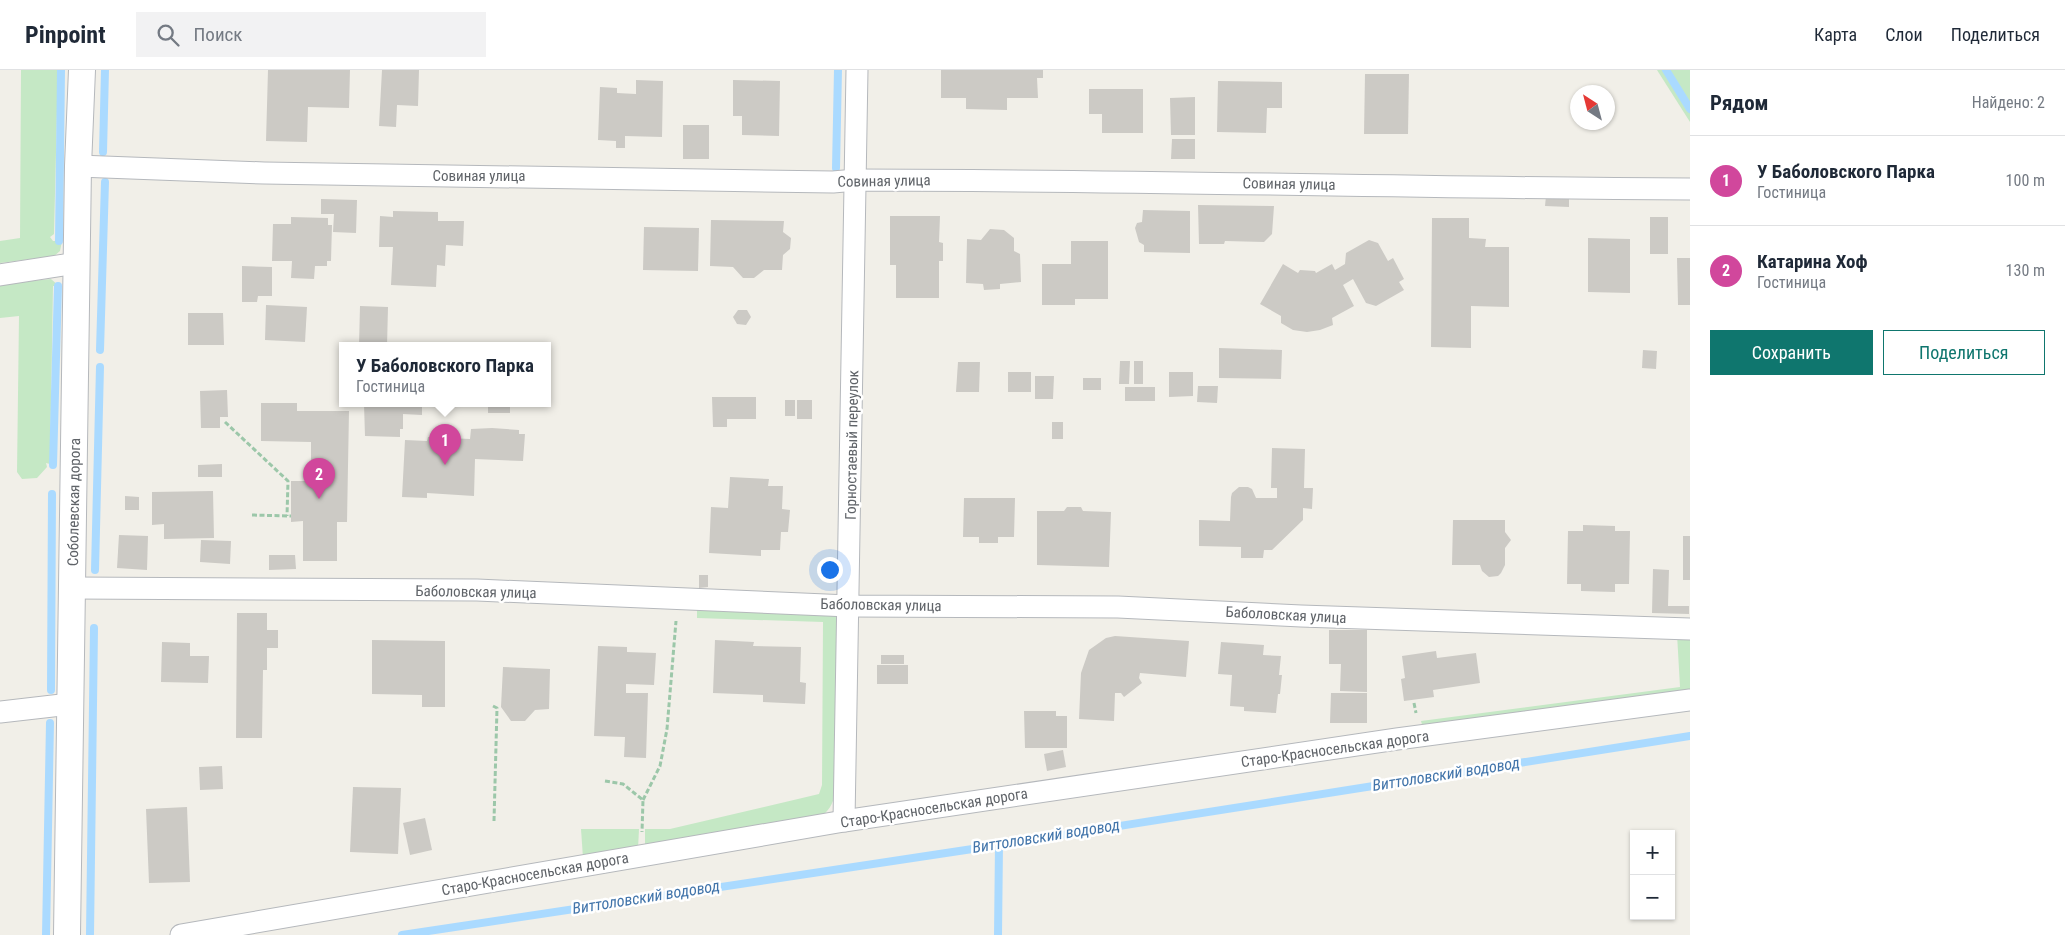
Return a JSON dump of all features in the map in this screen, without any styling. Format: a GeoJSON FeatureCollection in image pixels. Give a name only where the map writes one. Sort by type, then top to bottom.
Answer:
{"type":"FeatureCollection","features":[{"type":"Feature","properties":{"kind":"street","name":"Соболевская дорога"},"geometry":{"type":"LineString","coordinates":[[67,935],[78,166],[82,70]]}},
{"type":"Feature","properties":{"kind":"street","name":"Горностаевый переулок"},"geometry":{"type":"LineString","coordinates":[[844,821],[849,606],[842,181],[857,70]]}},
{"type":"Feature","properties":{"kind":"street","name":"Совиная улица"},"geometry":{"type":"LineString","coordinates":[[78,166],[274,174],[842,181],[1116,181],[1506,188],[1690,189]]}},
{"type":"Feature","properties":{"kind":"street"},"geometry":{"type":"LineString","coordinates":[[0,275],[77,263]]}},
{"type":"Feature","properties":{"kind":"street","name":"Баболовская улица"},"geometry":{"type":"LineString","coordinates":[[72,588],[477,590],[849,606],[1118,607],[1301,616],[1690,629]]}},
{"type":"Feature","properties":{"kind":"street","name":"Старо-Красносельская дорога"},"geometry":{"type":"LineString","coordinates":[[181,935],[844,821],[1397,739],[1690,700]]}},
{"type":"Feature","properties":{"kind":"street"},"geometry":{"type":"LineString","coordinates":[[0,712],[70,704]]}},
{"type":"Feature","properties":{"kind":"path"},"geometry":{"type":"LineString","coordinates":[[225,422],[288,482],[289,516],[252,516]]}},
{"type":"Feature","properties":{"kind":"path"},"geometry":{"type":"LineString","coordinates":[[642,829],[643,800],[660,766],[667,728],[678,598]]}},
{"type":"Feature","properties":{"kind":"path"},"geometry":{"type":"LineString","coordinates":[[493,706],[497,708],[494,821]]}},
{"type":"Feature","properties":{"kind":"path"},"geometry":{"type":"LineString","coordinates":[[605,780],[623,784],[643,800]]}},
{"type":"Feature","properties":{"kind":"green space"},"geometry":{"type":"Polygon","coordinates":[[[21,70],[58,70],[54,234],[50,237],[53,241],[62,241],[60,251],[54,256],[0,263],[0,241],[20,238],[21,70]]]}},
{"type":"Feature","properties":{"kind":"green space"},"geometry":{"type":"Polygon","coordinates":[[[1657,70],[1690,70],[1690,122],[1657,70]]]}},
{"type":"Feature","properties":{"kind":"green space"},"geometry":{"type":"Polygon","coordinates":[[[51,279],[60,287],[53,286],[50,464],[46,463],[47,467],[37,478],[22,479],[17,472],[19,316],[0,318],[0,284],[51,279]]]}},
{"type":"Feature","properties":{"kind":"green space"},"geometry":{"type":"Polygon","coordinates":[[[697,606],[835,614],[839,620],[835,795],[830,808],[820,817],[645,848],[645,829],[670,829],[819,794],[822,785],[823,622],[697,618],[697,606]]]}},
{"type":"Feature","properties":{"kind":"green space"},"geometry":{"type":"Polygon","coordinates":[[[1677,634],[1690,635],[1690,689],[1423,728],[1421,721],[1680,687],[1677,634]]]}},
{"type":"Feature","properties":{"kind":"green space"},"geometry":{"type":"Polygon","coordinates":[[[581,829],[639,829],[638,849],[583,858],[581,829]]]}},
{"type":"Feature","properties":{"kind":"building"},"geometry":{"type":"Polygon","coordinates":[[[268,70],[350,70],[349,108],[308,107],[307,142],[266,141],[268,70]]]}},
{"type":"Feature","properties":{"kind":"building"},"geometry":{"type":"Polygon","coordinates":[[[382,70],[419,70],[418,106],[397,105],[396,127],[379,126],[382,70]]]}},
{"type":"Feature","properties":{"kind":"building"},"geometry":{"type":"Polygon","coordinates":[[[941,70],[1043,70],[1043,78],[1037,78],[1038,98],[1007,98],[1007,110],[966,109],[966,98],[941,98],[941,70]]]}},
{"type":"Feature","properties":{"kind":"building"},"geometry":{"type":"Polygon","coordinates":[[[1365,74],[1409,74],[1408,134],[1364,134],[1365,74]]]}},
{"type":"Feature","properties":{"kind":"building"},"geometry":{"type":"Polygon","coordinates":[[[636,80],[663,81],[662,137],[625,136],[625,148],[616,148],[616,141],[598,140],[600,87],[617,88],[617,93],[636,94],[636,80]]]}},
{"type":"Feature","properties":{"kind":"building"},"geometry":{"type":"Polygon","coordinates":[[[733,80],[780,81],[779,136],[742,135],[742,116],[733,116],[733,80]]]}},
{"type":"Feature","properties":{"kind":"building"},"geometry":{"type":"Polygon","coordinates":[[[1218,81],[1282,82],[1282,108],[1267,108],[1266,133],[1217,132],[1218,81]]]}},
{"type":"Feature","properties":{"kind":"building"},"geometry":{"type":"Polygon","coordinates":[[[1089,89],[1143,89],[1143,133],[1102,133],[1102,114],[1089,114],[1089,89]]]}},
{"type":"Feature","properties":{"kind":"building"},"geometry":{"type":"Polygon","coordinates":[[[1195,97],[1195,135],[1171,135],[1170,98],[1195,97]]]}},
{"type":"Feature","properties":{"kind":"building"},"geometry":{"type":"Polygon","coordinates":[[[683,125],[709,125],[709,159],[683,159],[683,125]]]}},
{"type":"Feature","properties":{"kind":"building"},"geometry":{"type":"Polygon","coordinates":[[[1172,139],[1195,139],[1195,159],[1171,159],[1172,139]]]}},
{"type":"Feature","properties":{"kind":"building"},"geometry":{"type":"Polygon","coordinates":[[[1546,196],[1569,197],[1569,207],[1545,206],[1546,196]]]}},
{"type":"Feature","properties":{"kind":"building"},"geometry":{"type":"Polygon","coordinates":[[[321,199],[357,200],[356,233],[333,232],[334,214],[321,214],[321,199]]]}},
{"type":"Feature","properties":{"kind":"building"},"geometry":{"type":"Polygon","coordinates":[[[1198,205],[1274,206],[1272,234],[1264,242],[1225,241],[1224,244],[1199,244],[1198,205]]]}},
{"type":"Feature","properties":{"kind":"building"},"geometry":{"type":"Polygon","coordinates":[[[1143,210],[1190,211],[1190,253],[1144,252],[1144,245],[1139,242],[1135,228],[1137,223],[1142,222],[1143,210]]]}},
{"type":"Feature","properties":{"kind":"building"},"geometry":{"type":"Polygon","coordinates":[[[393,211],[438,212],[438,221],[464,221],[463,246],[446,245],[445,266],[437,265],[436,287],[391,285],[393,247],[379,247],[380,216],[393,217],[393,211]]]}},
{"type":"Feature","properties":{"kind":"building"},"geometry":{"type":"Polygon","coordinates":[[[890,216],[940,216],[939,242],[943,243],[943,261],[939,261],[939,298],[896,298],[896,265],[890,265],[890,216]]]}},
{"type":"Feature","properties":{"kind":"building"},"geometry":{"type":"Polygon","coordinates":[[[291,217],[328,218],[328,225],[332,225],[331,261],[327,261],[327,266],[315,266],[314,279],[291,278],[292,261],[272,261],[273,224],[291,224],[291,217]]]}},
{"type":"Feature","properties":{"kind":"building"},"geometry":{"type":"Polygon","coordinates":[[[1650,217],[1668,217],[1668,254],[1650,254],[1650,217]]]}},
{"type":"Feature","properties":{"kind":"building"},"geometry":{"type":"Polygon","coordinates":[[[1432,218],[1469,218],[1469,238],[1486,239],[1485,247],[1509,247],[1509,307],[1471,306],[1471,348],[1431,347],[1432,218]]]}},
{"type":"Feature","properties":{"kind":"building"},"geometry":{"type":"Polygon","coordinates":[[[711,220],[784,221],[783,232],[791,238],[790,249],[783,255],[782,270],[764,270],[754,278],[743,278],[733,267],[710,266],[711,220]]]}},
{"type":"Feature","properties":{"kind":"building"},"geometry":{"type":"Polygon","coordinates":[[[644,227],[699,228],[698,271],[643,270],[644,227]]]}},
{"type":"Feature","properties":{"kind":"building"},"geometry":{"type":"Polygon","coordinates":[[[990,229],[1004,230],[1014,238],[1014,251],[1020,254],[1021,282],[1000,284],[1000,289],[984,290],[983,284],[966,283],[967,239],[981,240],[990,229]]]}},
{"type":"Feature","properties":{"kind":"building"},"geometry":{"type":"Polygon","coordinates":[[[1588,238],[1630,239],[1630,293],[1588,292],[1588,238]]]}},
{"type":"Feature","properties":{"kind":"building"},"geometry":{"type":"Polygon","coordinates":[[[1369,240],[1378,243],[1388,261],[1393,258],[1404,279],[1399,282],[1404,290],[1376,306],[1366,303],[1353,279],[1343,285],[1354,306],[1332,318],[1333,325],[1307,332],[1293,330],[1281,323],[1281,316],[1260,304],[1283,264],[1298,273],[1300,270],[1315,271],[1316,273],[1332,264],[1335,270],[1345,264],[1346,253],[1369,240]]]}},
{"type":"Feature","properties":{"kind":"building"},"geometry":{"type":"Polygon","coordinates":[[[1071,241],[1108,241],[1108,299],[1075,299],[1075,305],[1042,305],[1042,264],[1071,264],[1071,241]]]}},
{"type":"Feature","properties":{"kind":"building"},"geometry":{"type":"Polygon","coordinates":[[[1677,258],[1690,258],[1690,305],[1678,305],[1677,258]]]}},
{"type":"Feature","properties":{"kind":"building"},"geometry":{"type":"Polygon","coordinates":[[[242,266],[272,267],[272,296],[258,296],[257,302],[242,302],[242,266]]]}},
{"type":"Feature","properties":{"kind":"building"},"geometry":{"type":"Polygon","coordinates":[[[266,305],[307,307],[305,342],[265,340],[266,305]]]}},
{"type":"Feature","properties":{"kind":"building"},"geometry":{"type":"Polygon","coordinates":[[[360,306],[388,307],[387,342],[359,342],[360,306]]]}},
{"type":"Feature","properties":{"kind":"building"},"geometry":{"type":"Polygon","coordinates":[[[738,310],[747,310],[751,317],[746,325],[737,324],[733,317],[738,310]]]}},
{"type":"Feature","properties":{"kind":"building"},"geometry":{"type":"Polygon","coordinates":[[[188,313],[223,313],[224,345],[188,345],[188,313]]]}},
{"type":"Feature","properties":{"kind":"building"},"geometry":{"type":"Polygon","coordinates":[[[1219,348],[1282,350],[1281,379],[1219,378],[1219,348]]]}},
{"type":"Feature","properties":{"kind":"building"},"geometry":{"type":"Polygon","coordinates":[[[1643,350],[1657,351],[1656,369],[1642,368],[1643,350]]]}},
{"type":"Feature","properties":{"kind":"building"},"geometry":{"type":"Polygon","coordinates":[[[1120,361],[1130,361],[1129,384],[1119,384],[1120,361]]]}},
{"type":"Feature","properties":{"kind":"building"},"geometry":{"type":"Polygon","coordinates":[[[1134,361],[1143,361],[1143,384],[1134,384],[1134,361]]]}},
{"type":"Feature","properties":{"kind":"building"},"geometry":{"type":"Polygon","coordinates":[[[958,362],[980,362],[979,392],[956,392],[958,362]]]}},
{"type":"Feature","properties":{"kind":"building"},"geometry":{"type":"Polygon","coordinates":[[[1008,372],[1031,372],[1031,392],[1008,392],[1008,372]]]}},
{"type":"Feature","properties":{"kind":"building"},"geometry":{"type":"Polygon","coordinates":[[[1169,372],[1193,372],[1193,396],[1169,397],[1169,372]]]}},
{"type":"Feature","properties":{"kind":"building"},"geometry":{"type":"Polygon","coordinates":[[[1035,376],[1054,376],[1053,399],[1035,399],[1035,376]]]}},
{"type":"Feature","properties":{"kind":"building"},"geometry":{"type":"Polygon","coordinates":[[[1083,378],[1101,378],[1101,390],[1083,390],[1083,378]]]}},
{"type":"Feature","properties":{"kind":"building"},"geometry":{"type":"Polygon","coordinates":[[[1198,386],[1218,386],[1217,403],[1197,402],[1198,386]]]}},
{"type":"Feature","properties":{"kind":"building"},"geometry":{"type":"Polygon","coordinates":[[[1125,387],[1155,387],[1155,401],[1125,401],[1125,387]]]}},
{"type":"Feature","properties":{"kind":"building"},"geometry":{"type":"Polygon","coordinates":[[[227,390],[228,417],[220,417],[220,428],[201,428],[200,391],[227,390]]]}},
{"type":"Feature","properties":{"kind":"building"},"geometry":{"type":"Polygon","coordinates":[[[712,397],[756,397],[756,419],[727,419],[727,427],[713,427],[712,397]]]}},
{"type":"Feature","properties":{"kind":"building"},"geometry":{"type":"Polygon","coordinates":[[[785,400],[795,400],[795,416],[785,416],[785,400]]]}},
{"type":"Feature","properties":{"kind":"building"},"geometry":{"type":"Polygon","coordinates":[[[797,400],[812,400],[812,419],[797,419],[797,400]]]}},
{"type":"Feature","properties":{"kind":"building"},"geometry":{"type":"Polygon","coordinates":[[[261,403],[297,403],[297,411],[349,411],[347,522],[337,522],[337,561],[303,561],[303,521],[291,522],[291,481],[324,481],[324,464],[311,464],[311,442],[261,441],[261,403]]]}},
{"type":"Feature","properties":{"kind":"building"},"geometry":{"type":"Polygon","coordinates":[[[364,407],[422,407],[422,415],[403,414],[403,429],[400,429],[400,437],[365,436],[364,407]]]}},
{"type":"Feature","properties":{"kind":"building"},"geometry":{"type":"Polygon","coordinates":[[[488,407],[510,407],[510,413],[488,413],[488,407]]]}},
{"type":"Feature","properties":{"kind":"building"},"geometry":{"type":"Polygon","coordinates":[[[1052,422],[1063,422],[1063,439],[1052,439],[1052,422]]]}},
{"type":"Feature","properties":{"kind":"building"},"geometry":{"type":"Polygon","coordinates":[[[471,429],[519,430],[519,434],[525,434],[523,461],[475,459],[474,496],[427,493],[427,498],[402,497],[405,440],[427,441],[428,437],[470,439],[471,429]]]}},
{"type":"Feature","properties":{"kind":"building"},"geometry":{"type":"Polygon","coordinates":[[[1272,448],[1305,449],[1304,488],[1313,488],[1312,509],[1303,508],[1303,520],[1272,550],[1264,550],[1263,558],[1241,558],[1241,547],[1199,546],[1199,520],[1230,521],[1232,493],[1239,487],[1252,489],[1256,498],[1277,498],[1277,488],[1271,488],[1272,448]]]}},
{"type":"Feature","properties":{"kind":"building"},"geometry":{"type":"Polygon","coordinates":[[[222,464],[222,477],[198,477],[198,465],[222,464]]]}},
{"type":"Feature","properties":{"kind":"building"},"geometry":{"type":"Polygon","coordinates":[[[730,477],[769,479],[768,486],[783,486],[782,509],[790,510],[788,532],[781,532],[780,550],[761,550],[761,556],[709,553],[711,507],[728,508],[730,477]]]}},
{"type":"Feature","properties":{"kind":"building"},"geometry":{"type":"Polygon","coordinates":[[[213,491],[214,538],[164,539],[164,524],[152,525],[152,492],[213,491]]]}},
{"type":"Feature","properties":{"kind":"building"},"geometry":{"type":"Polygon","coordinates":[[[125,496],[139,497],[139,510],[125,510],[125,496]]]}},
{"type":"Feature","properties":{"kind":"building"},"geometry":{"type":"Polygon","coordinates":[[[964,498],[1015,498],[1014,537],[998,537],[998,543],[979,543],[979,537],[963,537],[964,498]]]}},
{"type":"Feature","properties":{"kind":"building"},"geometry":{"type":"Polygon","coordinates":[[[1067,507],[1081,507],[1083,511],[1111,512],[1109,567],[1037,565],[1037,511],[1064,511],[1067,507]]]}},
{"type":"Feature","properties":{"kind":"building"},"geometry":{"type":"Polygon","coordinates":[[[1453,520],[1505,520],[1505,532],[1511,540],[1505,548],[1505,565],[1498,576],[1489,577],[1482,571],[1480,565],[1452,565],[1453,520]]]}},
{"type":"Feature","properties":{"kind":"building"},"geometry":{"type":"Polygon","coordinates":[[[1583,525],[1615,526],[1615,531],[1630,531],[1629,584],[1615,584],[1615,592],[1581,591],[1581,584],[1567,584],[1568,531],[1583,531],[1583,525]]]}},
{"type":"Feature","properties":{"kind":"building"},"geometry":{"type":"Polygon","coordinates":[[[119,535],[148,536],[147,570],[117,568],[119,535]]]}},
{"type":"Feature","properties":{"kind":"building"},"geometry":{"type":"Polygon","coordinates":[[[1683,536],[1690,536],[1690,580],[1683,580],[1683,536]]]}},
{"type":"Feature","properties":{"kind":"building"},"geometry":{"type":"Polygon","coordinates":[[[201,540],[231,541],[230,564],[200,562],[201,540]]]}},
{"type":"Feature","properties":{"kind":"building"},"geometry":{"type":"Polygon","coordinates":[[[269,555],[295,555],[296,569],[269,570],[269,555]]]}},
{"type":"Feature","properties":{"kind":"building"},"geometry":{"type":"Polygon","coordinates":[[[1653,569],[1669,570],[1668,606],[1689,606],[1689,614],[1652,613],[1653,569]]]}},
{"type":"Feature","properties":{"kind":"building"},"geometry":{"type":"Polygon","coordinates":[[[699,575],[708,575],[708,587],[699,588],[699,575]]]}},
{"type":"Feature","properties":{"kind":"building"},"geometry":{"type":"Polygon","coordinates":[[[237,613],[267,613],[267,630],[278,630],[278,648],[267,648],[267,670],[263,670],[262,738],[236,738],[237,613]]]}},
{"type":"Feature","properties":{"kind":"building"},"geometry":{"type":"Polygon","coordinates":[[[1329,630],[1367,630],[1367,692],[1340,691],[1341,664],[1329,664],[1329,630]]]}},
{"type":"Feature","properties":{"kind":"building"},"geometry":{"type":"Polygon","coordinates":[[[1115,636],[1189,641],[1186,677],[1140,673],[1139,678],[1142,683],[1124,697],[1121,693],[1115,693],[1114,721],[1079,719],[1081,673],[1089,650],[1106,638],[1115,636]]]}},
{"type":"Feature","properties":{"kind":"building"},"geometry":{"type":"Polygon","coordinates":[[[372,640],[445,641],[445,707],[422,707],[422,695],[372,694],[372,640]]]}},
{"type":"Feature","properties":{"kind":"building"},"geometry":{"type":"Polygon","coordinates":[[[715,640],[754,642],[753,646],[801,647],[800,682],[806,683],[805,704],[763,702],[763,695],[713,693],[715,640]]]}},
{"type":"Feature","properties":{"kind":"building"},"geometry":{"type":"Polygon","coordinates":[[[162,642],[190,643],[190,656],[209,656],[208,683],[161,682],[162,642]]]}},
{"type":"Feature","properties":{"kind":"building"},"geometry":{"type":"Polygon","coordinates":[[[1221,642],[1264,645],[1263,655],[1281,656],[1279,675],[1282,675],[1276,713],[1244,711],[1244,707],[1230,706],[1232,675],[1218,674],[1221,642]]]}},
{"type":"Feature","properties":{"kind":"building"},"geometry":{"type":"Polygon","coordinates":[[[598,646],[627,647],[627,652],[656,653],[654,685],[626,684],[626,693],[648,693],[646,758],[624,757],[625,737],[594,736],[598,646]]]}},
{"type":"Feature","properties":{"kind":"building"},"geometry":{"type":"Polygon","coordinates":[[[1436,651],[1437,658],[1476,653],[1480,683],[1433,690],[1434,697],[1404,701],[1401,679],[1405,678],[1402,656],[1436,651]]]}},
{"type":"Feature","properties":{"kind":"building"},"geometry":{"type":"Polygon","coordinates":[[[881,655],[904,655],[904,664],[881,664],[881,655]]]}},
{"type":"Feature","properties":{"kind":"building"},"geometry":{"type":"Polygon","coordinates":[[[877,665],[908,665],[908,684],[877,684],[877,665]]]}},
{"type":"Feature","properties":{"kind":"building"},"geometry":{"type":"Polygon","coordinates":[[[503,667],[550,669],[549,709],[535,710],[525,721],[511,721],[501,707],[503,667]]]}},
{"type":"Feature","properties":{"kind":"building"},"geometry":{"type":"Polygon","coordinates":[[[1331,693],[1367,693],[1367,723],[1330,723],[1331,693]]]}},
{"type":"Feature","properties":{"kind":"building"},"geometry":{"type":"Polygon","coordinates":[[[1024,711],[1056,711],[1056,716],[1067,716],[1067,748],[1025,748],[1024,711]]]}},
{"type":"Feature","properties":{"kind":"building"},"geometry":{"type":"Polygon","coordinates":[[[1063,750],[1066,767],[1047,771],[1044,754],[1063,750]]]}},
{"type":"Feature","properties":{"kind":"building"},"geometry":{"type":"Polygon","coordinates":[[[222,766],[223,789],[200,790],[199,767],[222,766]]]}},
{"type":"Feature","properties":{"kind":"building"},"geometry":{"type":"Polygon","coordinates":[[[353,787],[401,788],[398,854],[350,852],[353,787]]]}},
{"type":"Feature","properties":{"kind":"building"},"geometry":{"type":"Polygon","coordinates":[[[187,807],[190,882],[149,883],[146,809],[187,807]]]}},
{"type":"Feature","properties":{"kind":"building"},"geometry":{"type":"Polygon","coordinates":[[[425,818],[432,850],[410,855],[403,823],[425,818]]]}},
{"type":"Feature","properties":{"kind":"waterway"},"geometry":{"type":"LineString","coordinates":[[59,241],[61,70]]}},
{"type":"Feature","properties":{"kind":"waterway"},"geometry":{"type":"LineString","coordinates":[[103,152],[105,70]]}},
{"type":"Feature","properties":{"kind":"waterway"},"geometry":{"type":"LineString","coordinates":[[836,168],[838,70]]}},
{"type":"Feature","properties":{"kind":"waterway"},"geometry":{"type":"LineString","coordinates":[[1666,70],[1690,109]]}},
{"type":"Feature","properties":{"kind":"waterway"},"geometry":{"type":"LineString","coordinates":[[100,350],[105,182]]}},
{"type":"Feature","properties":{"kind":"waterway"},"geometry":{"type":"LineString","coordinates":[[53,465],[58,286]]}},
{"type":"Feature","properties":{"kind":"waterway"},"geometry":{"type":"LineString","coordinates":[[95,570],[100,367]]}},
{"type":"Feature","properties":{"kind":"waterway"},"geometry":{"type":"LineString","coordinates":[[51,690],[52,494]]}},
{"type":"Feature","properties":{"kind":"waterway"},"geometry":{"type":"LineString","coordinates":[[90,934],[94,628]]}},
{"type":"Feature","properties":{"kind":"waterway"},"geometry":{"type":"LineString","coordinates":[[46,935],[50,723]]}},
{"type":"Feature","properties":{"kind":"waterway","name":"Виттоловский водовод"},"geometry":{"type":"LineString","coordinates":[[402,935],[999,845],[1690,736]]}},
{"type":"Feature","properties":{"kind":"waterway"},"geometry":{"type":"LineString","coordinates":[[998,935],[999,845]]}},
{"type":"Feature","properties":{"kind":"place","name":"У Баболовского Парка"},"geometry":{"type":"Point","coordinates":[445,465]}},
{"type":"Feature","properties":{"kind":"place","name":"Катарина Хоф"},"geometry":{"type":"Point","coordinates":[319,499]}}]}
